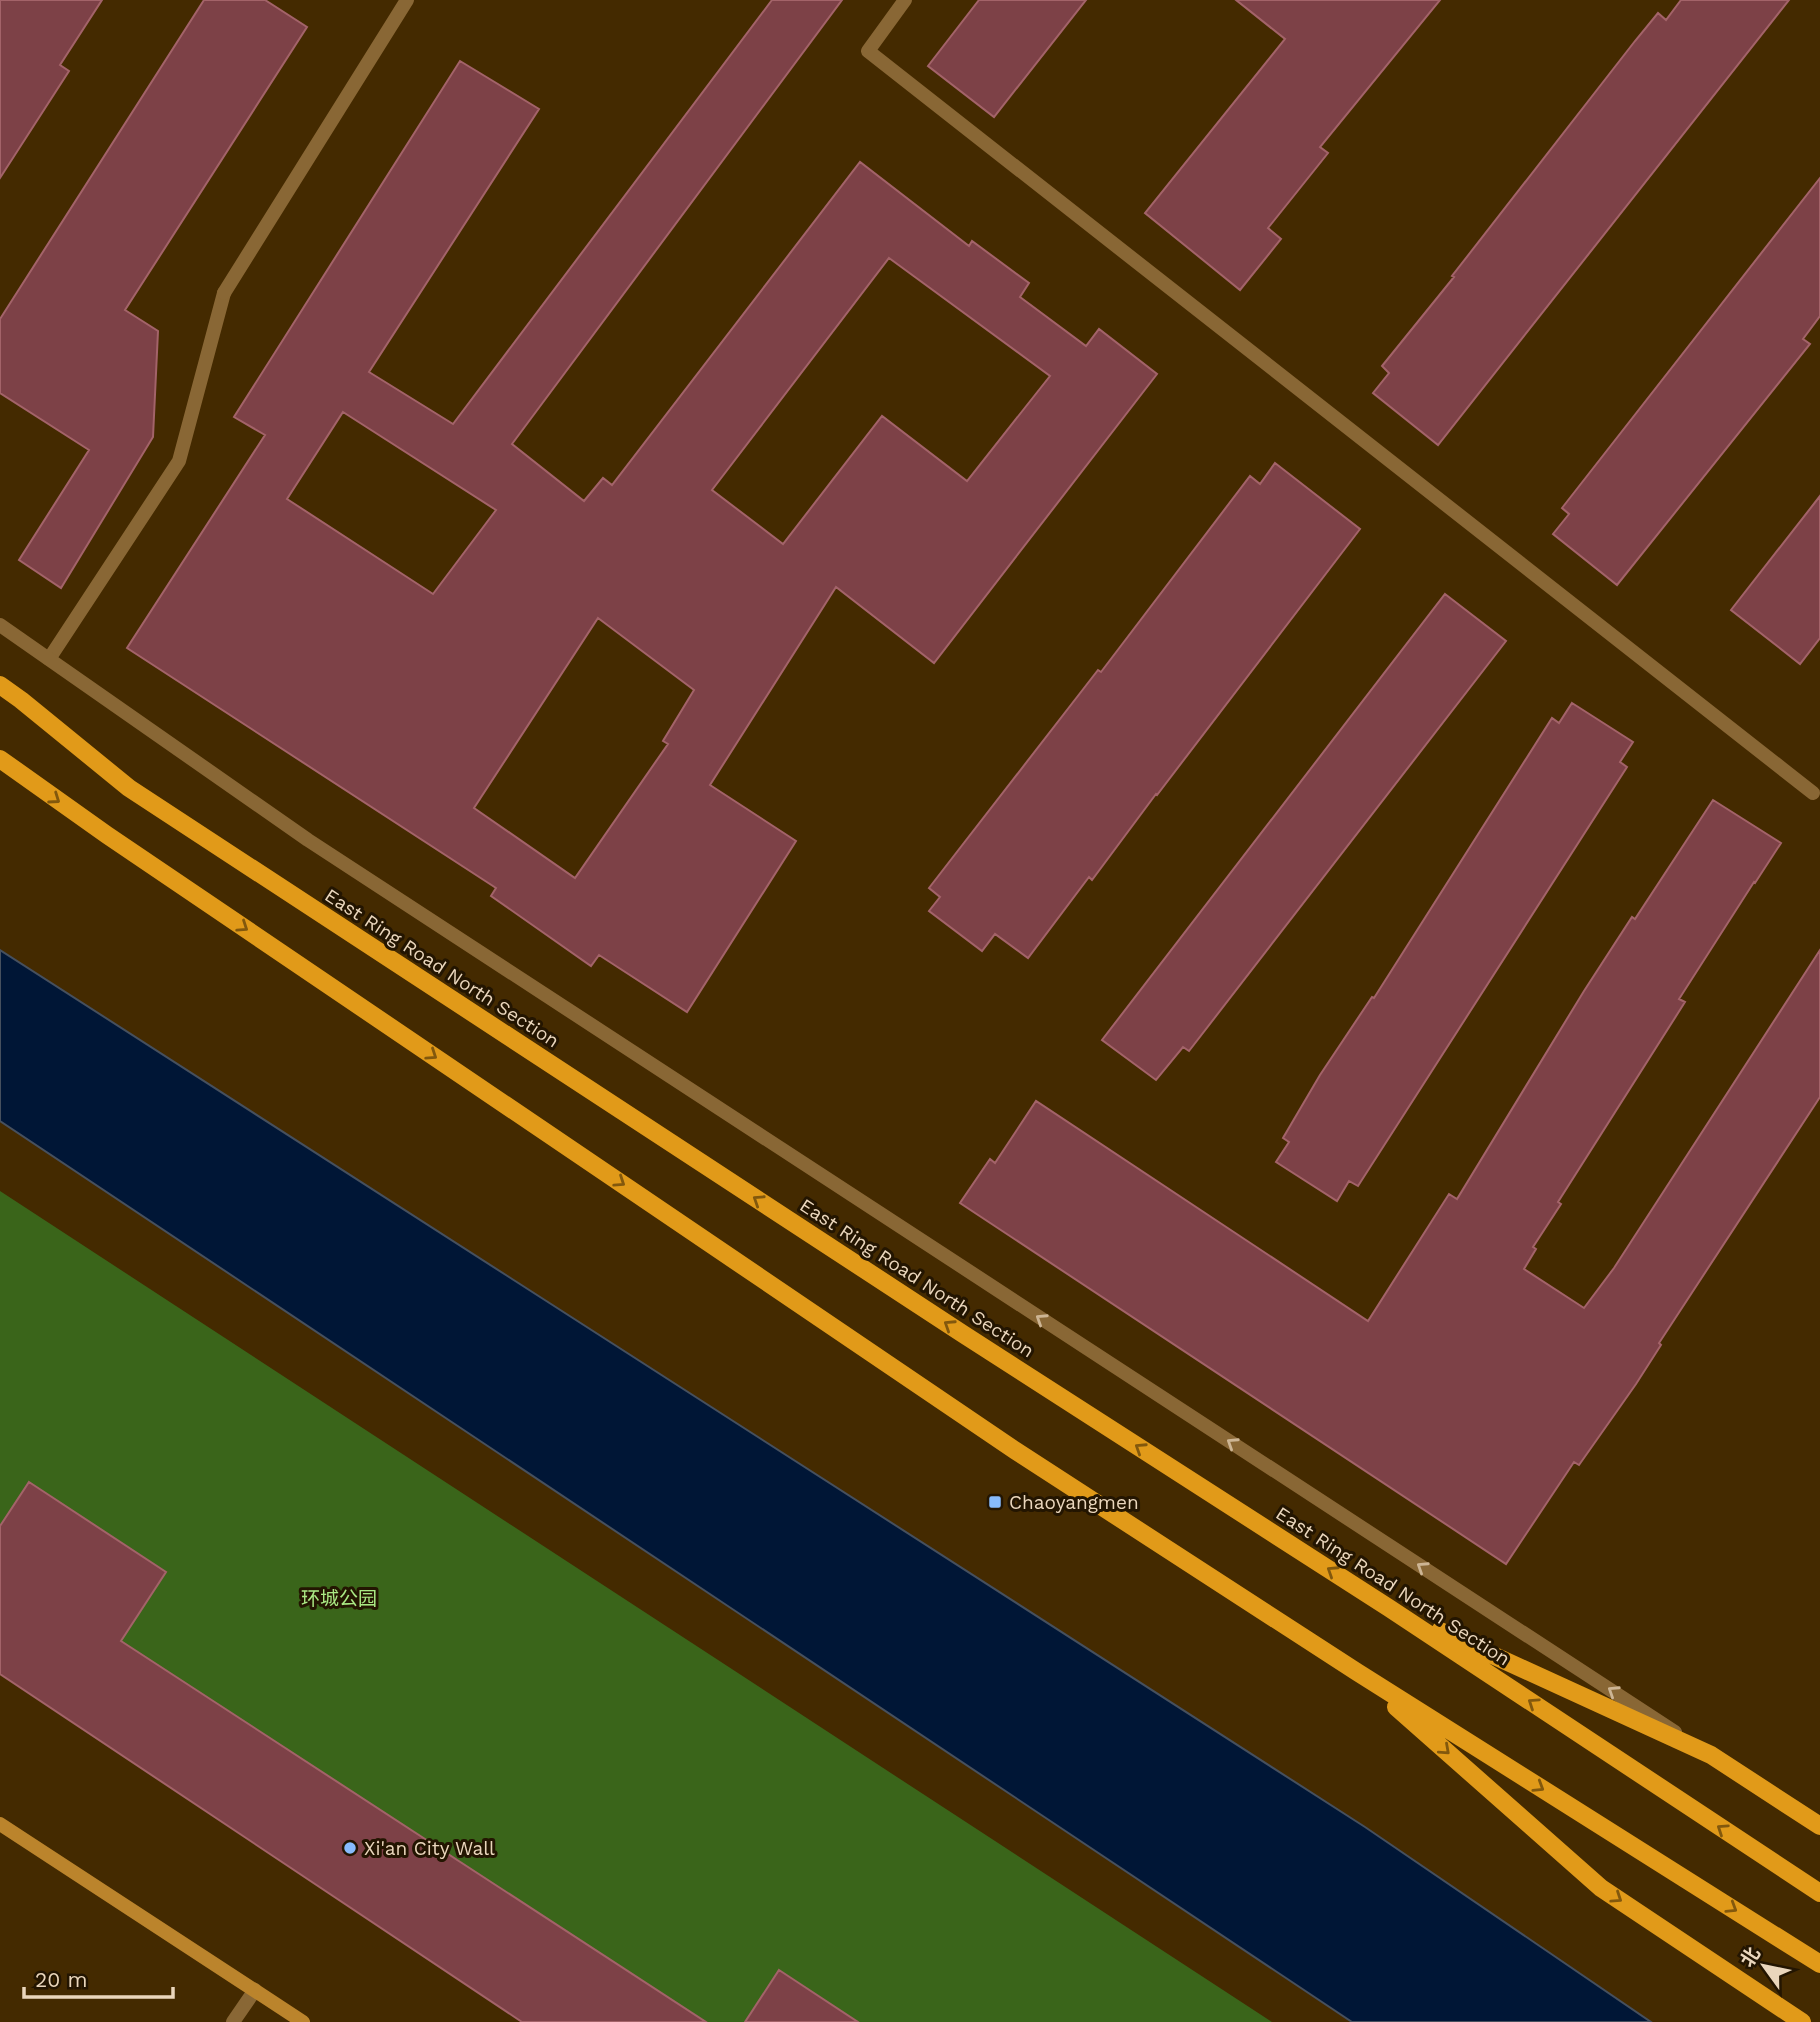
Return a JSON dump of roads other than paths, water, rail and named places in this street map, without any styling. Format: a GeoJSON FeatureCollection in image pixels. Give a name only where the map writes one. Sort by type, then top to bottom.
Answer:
{"type":"FeatureCollection","features":[{"type":"Feature","properties":{"kind":"main road","name":"East Ring Road North Section"},"geometry":{"type":"LineString","coordinates":[[0,685],[129,788],[963,1334],[1389,1608],[1820,1893]]}},
{"type":"Feature","properties":{"kind":"main road"},"geometry":{"type":"LineString","coordinates":[[0,759],[107,835],[1016,1451],[1357,1672],[1820,1964]]}},
{"type":"Feature","properties":{"kind":"main road"},"geometry":{"type":"LineString","coordinates":[[1389,1608],[1711,1755],[1820,1826]]}},
{"type":"Feature","properties":{"kind":"main road"},"geometry":{"type":"LineString","coordinates":[[1357,1672],[1601,1888],[1802,2022]]}},
{"type":"Feature","properties":{"kind":"street"},"geometry":{"type":"LineString","coordinates":[[905,0],[868,51],[1813,793]]}},
{"type":"Feature","properties":{"kind":"street"},"geometry":{"type":"LineString","coordinates":[[49,659],[179,461],[224,293],[402,2]]}},
{"type":"Feature","properties":{"kind":"street"},"geometry":{"type":"LineString","coordinates":[[0,625],[308,840],[1711,1755]]}},
{"type":"Feature","properties":{"kind":"street"},"geometry":{"type":"LineString","coordinates":[[0,1824],[303,2022]]}},
{"type":"Feature","properties":{"kind":"street"},"geometry":{"type":"LineString","coordinates":[[233,2022],[255,1990]]}},
{"type":"Feature","properties":{"kind":"water"},"geometry":{"type":"Polygon","coordinates":[[[0,950],[1365,1827],[1651,2022],[1352,2022],[0,1121],[0,950]]]}},
{"type":"Feature","properties":{"kind":"place","name":"Chaoyangmen"},"geometry":{"type":"Point","coordinates":[995,1502]}},
{"type":"Feature","properties":{"kind":"place","name":"Xi'an City Wall"},"geometry":{"type":"Point","coordinates":[350,1848]}},
{"type":"Feature","properties":{"kind":"park label","name":"环城公园"},"geometry":{"type":"Point","coordinates":[339,1598]}}]}
